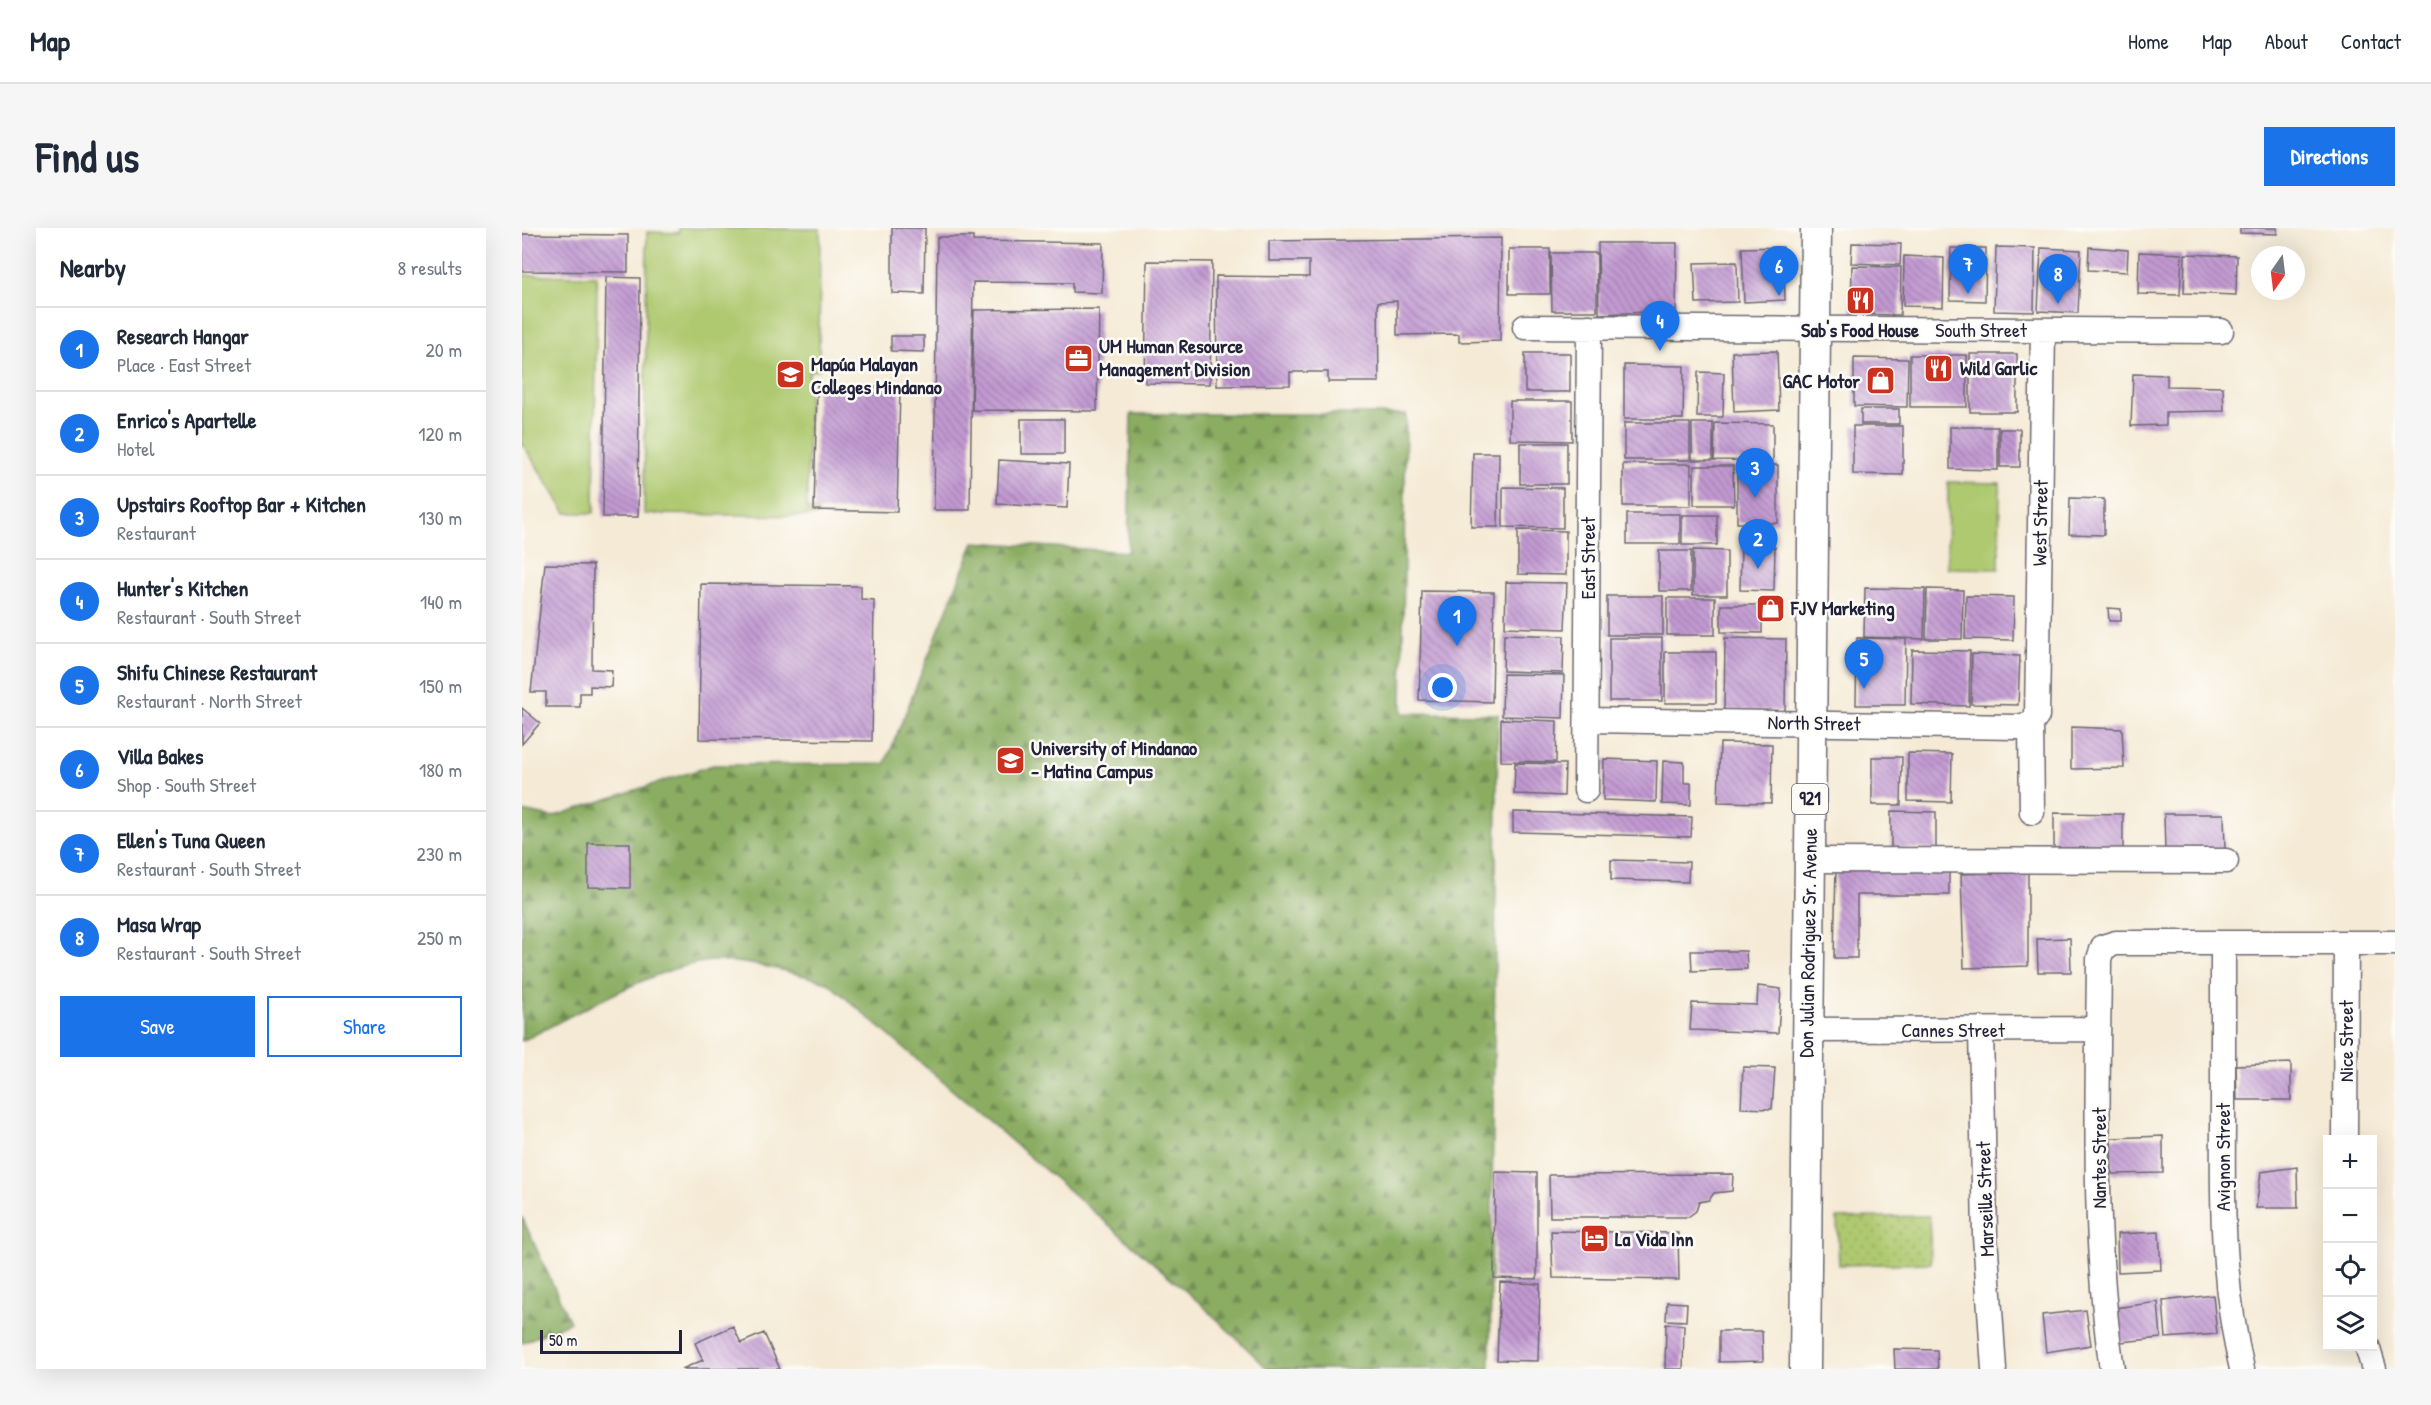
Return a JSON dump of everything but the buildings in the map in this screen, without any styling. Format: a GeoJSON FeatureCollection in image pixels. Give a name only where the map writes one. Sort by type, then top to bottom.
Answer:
{"type":"FeatureCollection","features":[{"type":"Feature","properties":{"kind":"main road","name":"Don Julian Rodriguez Sr. Avenue"},"geometry":{"type":"LineString","coordinates":[[1805,1369],[1816,228]]}},
{"type":"Feature","properties":{"kind":"street","name":"South Street"},"geometry":{"type":"LineString","coordinates":[[1525,327],[2222,331]]}},
{"type":"Feature","properties":{"kind":"street","name":"East Street"},"geometry":{"type":"LineString","coordinates":[[1586,790],[1589,327]]}},
{"type":"Feature","properties":{"kind":"street","name":"West Street"},"geometry":{"type":"LineString","coordinates":[[2032,812],[2043,330]]}},
{"type":"Feature","properties":{"kind":"street","name":"North Street"},"geometry":{"type":"LineString","coordinates":[[1587,720],[2017,727],[2034,720]]}},
{"type":"Feature","properties":{"kind":"street"},"geometry":{"type":"LineString","coordinates":[[1809,860],[2226,861]]}},
{"type":"Feature","properties":{"kind":"street","name":"Nantes Street"},"geometry":{"type":"LineString","coordinates":[[2112,1369],[2101,1299],[2099,959],[2103,947],[2116,943],[2223,943]]}},
{"type":"Feature","properties":{"kind":"street"},"geometry":{"type":"LineString","coordinates":[[2223,943],[2395,943]]}},
{"type":"Feature","properties":{"kind":"street","name":"Avignon Street"},"geometry":{"type":"LineString","coordinates":[[2223,943],[2222,1218],[2227,1287],[2242,1369]]}},
{"type":"Feature","properties":{"kind":"street","name":"Nice Street"},"geometry":{"type":"LineString","coordinates":[[2345,1135],[2346,943]]}},
{"type":"Feature","properties":{"kind":"street","name":"Marseille Street"},"geometry":{"type":"LineString","coordinates":[[1981,1029],[1985,1236],[1994,1369]]}},
{"type":"Feature","properties":{"kind":"street","name":"Cannes Street"},"geometry":{"type":"LineString","coordinates":[[1807,1030],[2098,1029]]}},
{"type":"Feature","properties":{"kind":"street"},"geometry":{"type":"LineString","coordinates":[[2368,1351],[2374,1369]]}},
{"type":"Feature","properties":{"kind":"green space"},"geometry":{"type":"Polygon","coordinates":[[[679,228],[820,229],[819,370],[809,371],[807,510],[818,510],[818,516],[644,514],[647,232],[679,233],[679,228]]]}},
{"type":"Feature","properties":{"kind":"green space"},"geometry":{"type":"Polygon","coordinates":[[[522,275],[597,276],[594,513],[566,513],[522,443],[522,275]]]}},
{"type":"Feature","properties":{"kind":"green space"},"geometry":{"type":"Polygon","coordinates":[[[1131,414],[1406,414],[1402,713],[1498,714],[1490,1369],[1268,1369],[1202,1305],[827,982],[750,964],[724,961],[702,962],[677,968],[622,990],[522,1041],[522,811],[552,817],[713,765],[885,764],[974,542],[1128,552],[1131,414]]]}},
{"type":"Feature","properties":{"kind":"green space"},"geometry":{"type":"Polygon","coordinates":[[[1948,482],[2000,483],[1999,569],[1947,568],[1948,482]]]}},
{"type":"Feature","properties":{"kind":"green space"},"geometry":{"type":"Polygon","coordinates":[[[1929,1216],[1931,1263],[1839,1265],[1837,1218],[1929,1216]]]}},
{"type":"Feature","properties":{"kind":"green space"},"geometry":{"type":"Polygon","coordinates":[[[522,1217],[570,1322],[522,1343],[522,1217]]]}},
{"type":"Feature","properties":{"kind":"place","name":"Ellen's Tuna Queen"},"geometry":{"type":"Point","coordinates":[1968,294]}},
{"type":"Feature","properties":{"kind":"place","name":"Villa Bakes"},"geometry":{"type":"Point","coordinates":[1779,296]}},
{"type":"Feature","properties":{"kind":"place","name":"Sab's Food House"},"geometry":{"type":"Point","coordinates":[1860,300]}},
{"type":"Feature","properties":{"kind":"place","name":"Masa Wrap"},"geometry":{"type":"Point","coordinates":[2058,304]}},
{"type":"Feature","properties":{"kind":"place","name":"Hunter's Kitchen"},"geometry":{"type":"Point","coordinates":[1660,351]}},
{"type":"Feature","properties":{"kind":"place","name":"UM Human Resource Management Division"},"geometry":{"type":"Point","coordinates":[1078,358]}},
{"type":"Feature","properties":{"kind":"place","name":"Wild Garlic"},"geometry":{"type":"Point","coordinates":[1939,368]}},
{"type":"Feature","properties":{"kind":"place","name":"Mapúa Malayan Colleges Mindanao"},"geometry":{"type":"Point","coordinates":[790,375]}},
{"type":"Feature","properties":{"kind":"place","name":"GAC Motor"},"geometry":{"type":"Point","coordinates":[1881,381]}},
{"type":"Feature","properties":{"kind":"place","name":"Upstairs Rooftop Bar + Kitchen"},"geometry":{"type":"Point","coordinates":[1755,498]}},
{"type":"Feature","properties":{"kind":"place","name":"Enrico's Apartelle"},"geometry":{"type":"Point","coordinates":[1758,569]}},
{"type":"Feature","properties":{"kind":"place","name":"FJV Marketing"},"geometry":{"type":"Point","coordinates":[1770,608]}},
{"type":"Feature","properties":{"kind":"place","name":"Research Hangar"},"geometry":{"type":"Point","coordinates":[1457,646]}},
{"type":"Feature","properties":{"kind":"place","name":"Shifu Chinese Restaurant"},"geometry":{"type":"Point","coordinates":[1864,689]}},
{"type":"Feature","properties":{"kind":"place","name":"University of Mindanao - Matina Campus"},"geometry":{"type":"Point","coordinates":[1010,760]}},
{"type":"Feature","properties":{"kind":"place","name":"La Vida Inn"},"geometry":{"type":"Point","coordinates":[1594,1239]}}]}
